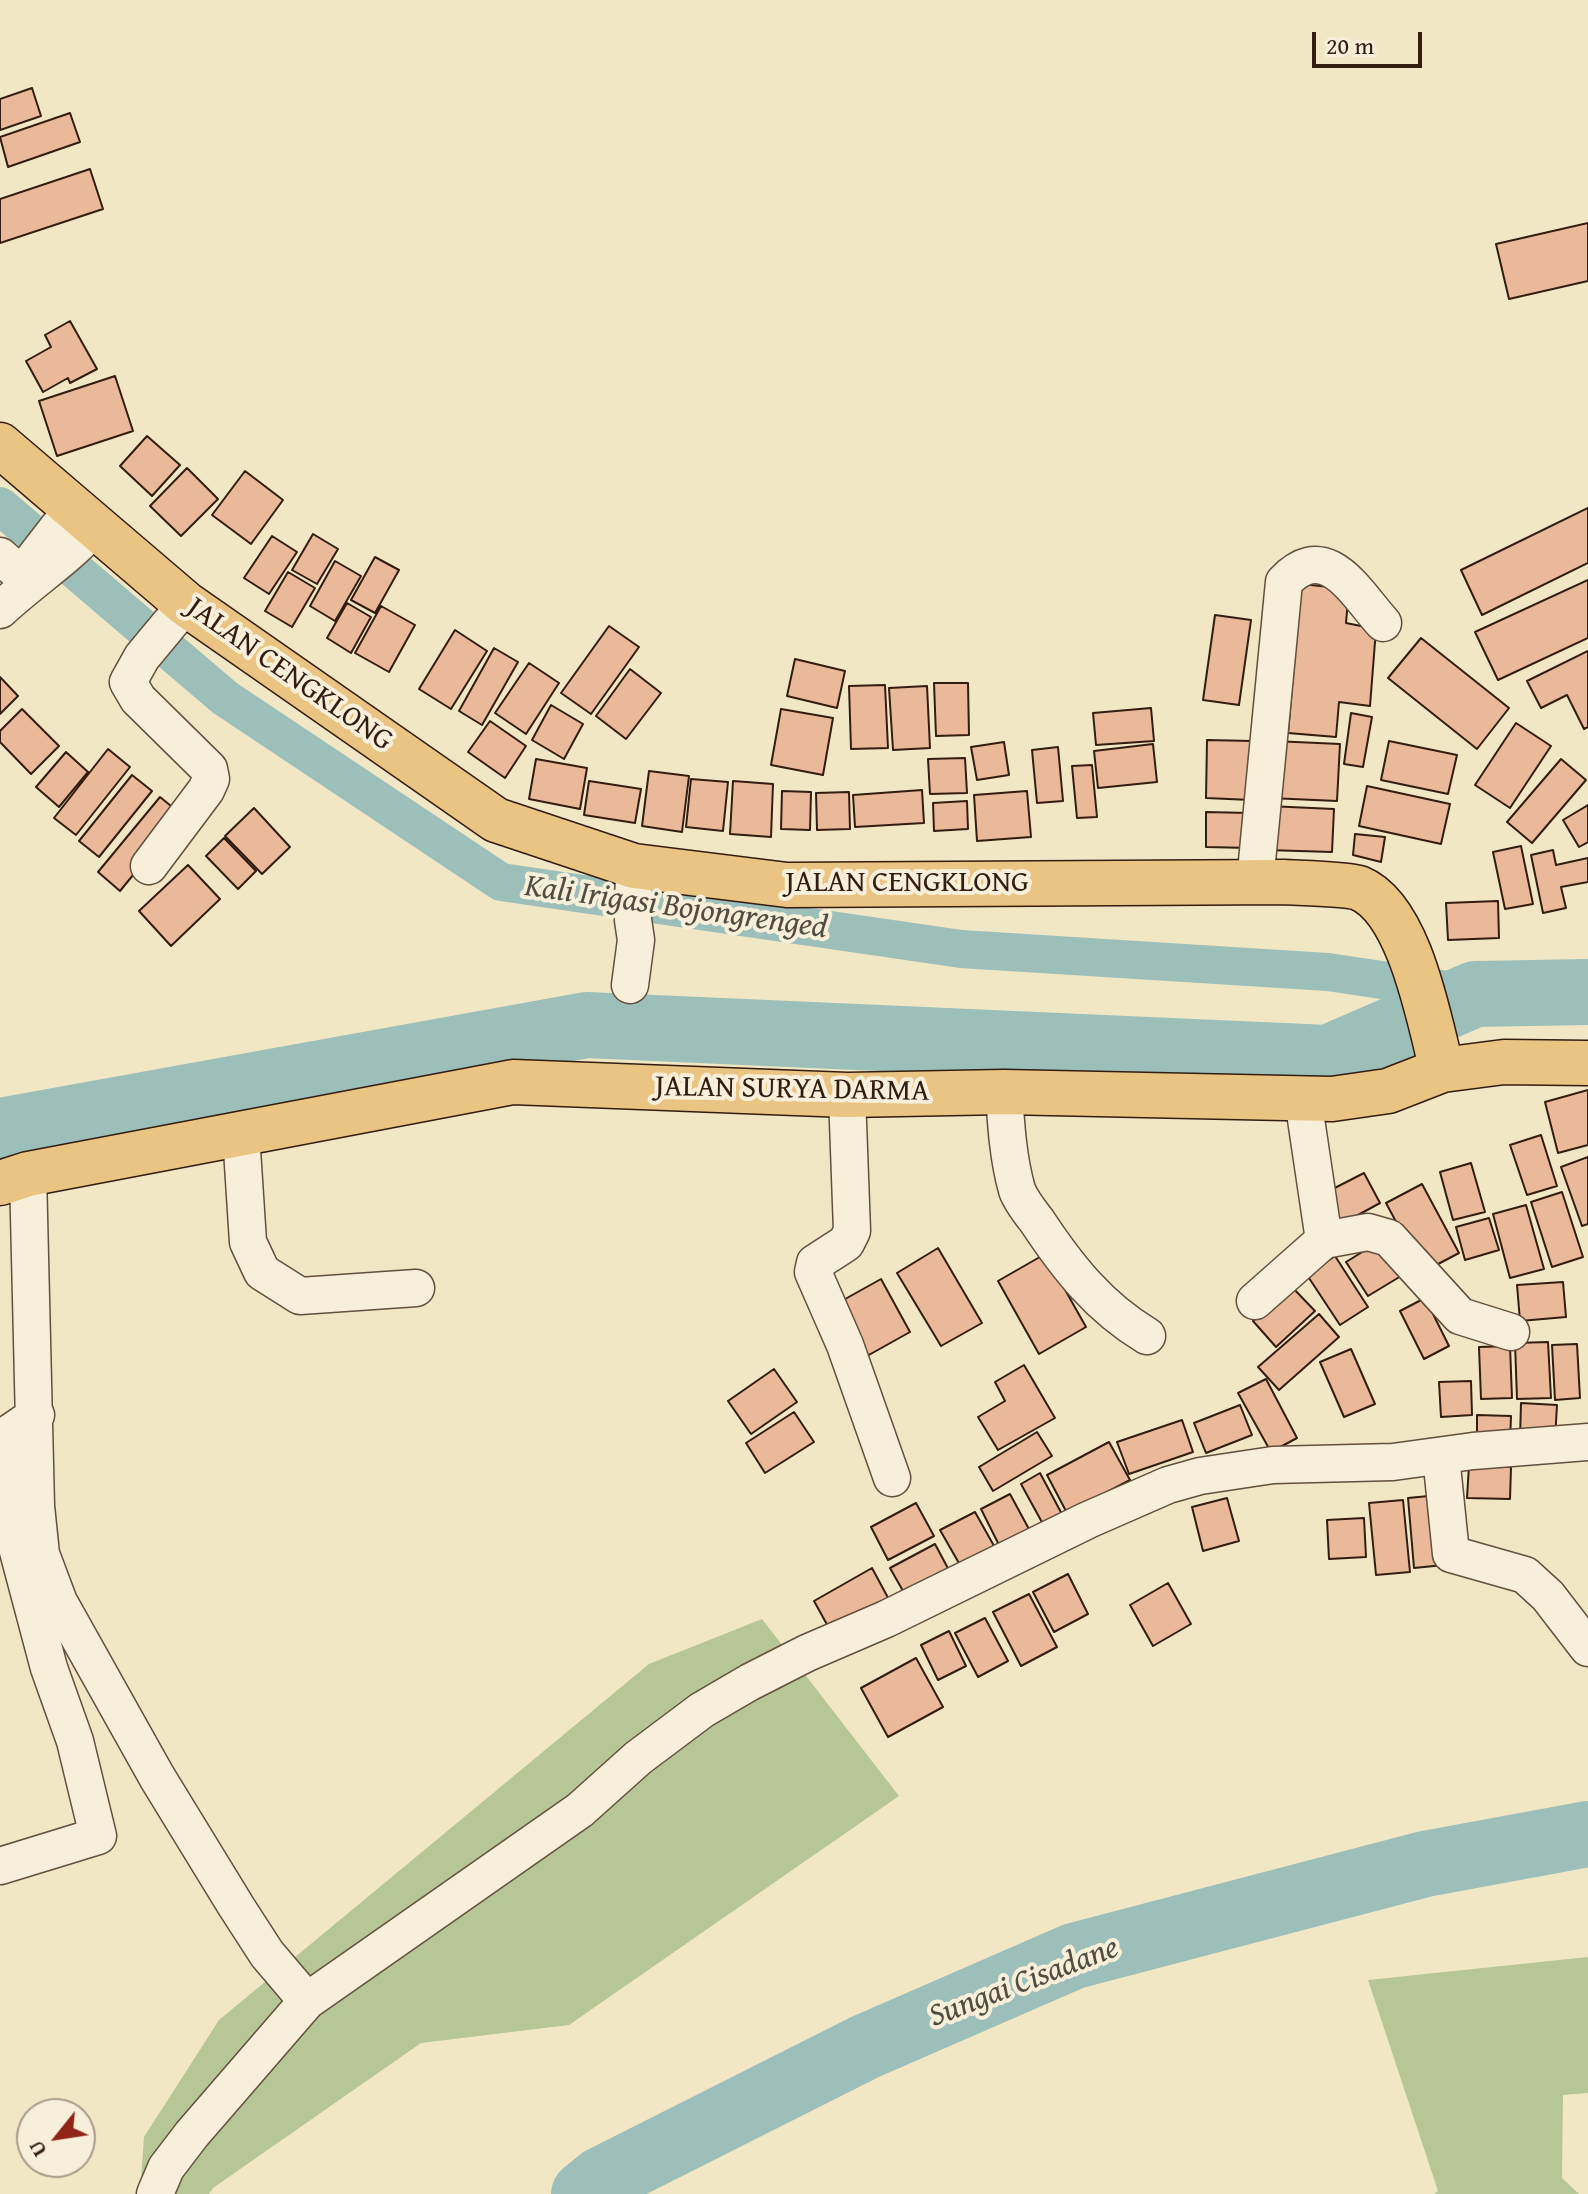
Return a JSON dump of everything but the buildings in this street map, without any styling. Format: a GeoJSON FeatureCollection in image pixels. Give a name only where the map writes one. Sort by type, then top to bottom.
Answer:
{"type":"FeatureCollection","features":[{"type":"Feature","properties":{"kind":"main road","name":"JALAN CENGKLONG"},"geometry":{"type":"LineString","coordinates":[[0,445],[78,525],[180,612],[496,820],[634,875],[787,885],[1284,882],[1359,888],[1391,913],[1408,947],[1438,1054]]}},
{"type":"Feature","properties":{"kind":"main road","name":"JALAN SURYA DARMA"},"geometry":{"type":"LineString","coordinates":[[7,1172],[241,1134],[513,1082],[847,1095],[1004,1092],[1332,1099],[1388,1091],[1438,1054],[1504,1062],[1588,1063]]}},
{"type":"Feature","properties":{"kind":"street"},"geometry":{"type":"LineString","coordinates":[[0,610],[27,585],[26,564],[78,525]]}},
{"type":"Feature","properties":{"kind":"street"},"geometry":{"type":"LineString","coordinates":[[1255,882],[1284,582],[1293,572],[1320,562],[1332,567],[1383,623]]}},
{"type":"Feature","properties":{"kind":"street"},"geometry":{"type":"LineString","coordinates":[[149,866],[211,779],[209,769],[132,690],[128,682],[142,657],[180,612]]}},
{"type":"Feature","properties":{"kind":"street"},"geometry":{"type":"LineString","coordinates":[[630,985],[636,940],[634,875]]}},
{"type":"Feature","properties":{"kind":"street"},"geometry":{"type":"LineString","coordinates":[[1004,1092],[1006,1133],[1018,1193],[1096,1300],[1120,1320],[1147,1336]]}},
{"type":"Feature","properties":{"kind":"street"},"geometry":{"type":"LineString","coordinates":[[847,1095],[852,1231],[846,1243],[815,1263],[813,1272],[845,1345],[892,1478]]}},
{"type":"Feature","properties":{"kind":"street"},"geometry":{"type":"LineString","coordinates":[[1303,1099],[1324,1240]]}},
{"type":"Feature","properties":{"kind":"street"},"geometry":{"type":"LineString","coordinates":[[241,1134],[248,1242],[262,1272],[300,1296],[416,1288]]}},
{"type":"Feature","properties":{"kind":"street"},"geometry":{"type":"LineString","coordinates":[[7,1172],[36,1415],[36,1506],[41,1554],[59,1602],[157,1777],[267,1954],[307,2001]]}},
{"type":"Feature","properties":{"kind":"street"},"geometry":{"type":"LineString","coordinates":[[1255,1301],[1324,1240],[1368,1232],[1389,1238],[1460,1316],[1511,1332]]}},
{"type":"Feature","properties":{"kind":"street"},"geometry":{"type":"LineString","coordinates":[[0,1866],[98,1836],[75,1741],[49,1668],[16,1544],[5,1436],[36,1415]]}},
{"type":"Feature","properties":{"kind":"street"},"geometry":{"type":"LineString","coordinates":[[155,2194],[166,2168],[192,2134],[307,2001],[580,1810],[638,1758],[702,1710],[807,1653],[886,1619],[1088,1520],[1168,1485],[1200,1476],[1273,1465],[1393,1462],[1588,1442]]}},
{"type":"Feature","properties":{"kind":"street"},"geometry":{"type":"LineString","coordinates":[[1441,1456],[1451,1554],[1525,1575],[1548,1596],[1588,1648]]}},
{"type":"Feature","properties":{"kind":"green space"},"geometry":{"type":"Polygon","coordinates":[[[762,1619],[899,1796],[569,2025],[421,2043],[213,2188],[209,2194],[140,2194],[144,2137],[219,2020],[649,1664],[762,1619]]]}},
{"type":"Feature","properties":{"kind":"green space"},"geometry":{"type":"Polygon","coordinates":[[[1588,1957],[1588,2093],[1563,2095],[1562,2178],[1579,2194],[1434,2194],[1438,2191],[1368,1980],[1588,1957]]]}},
{"type":"Feature","properties":{"kind":"waterway","name":"Kali Irigasi Bojongrenged"},"geometry":{"type":"LineString","coordinates":[[0,506],[225,698],[501,882],[961,949],[1328,972],[1475,994]]}},
{"type":"Feature","properties":{"kind":"waterway"},"geometry":{"type":"LineString","coordinates":[[0,1131],[587,1025],[1328,1058],[1475,994],[1588,992]]}},
{"type":"Feature","properties":{"kind":"waterway","name":"Sungai Cisadane"},"geometry":{"type":"LineString","coordinates":[[584,2194],[601,2180],[865,2047],[1074,1956],[1425,1864],[1588,1834]]}}]}
